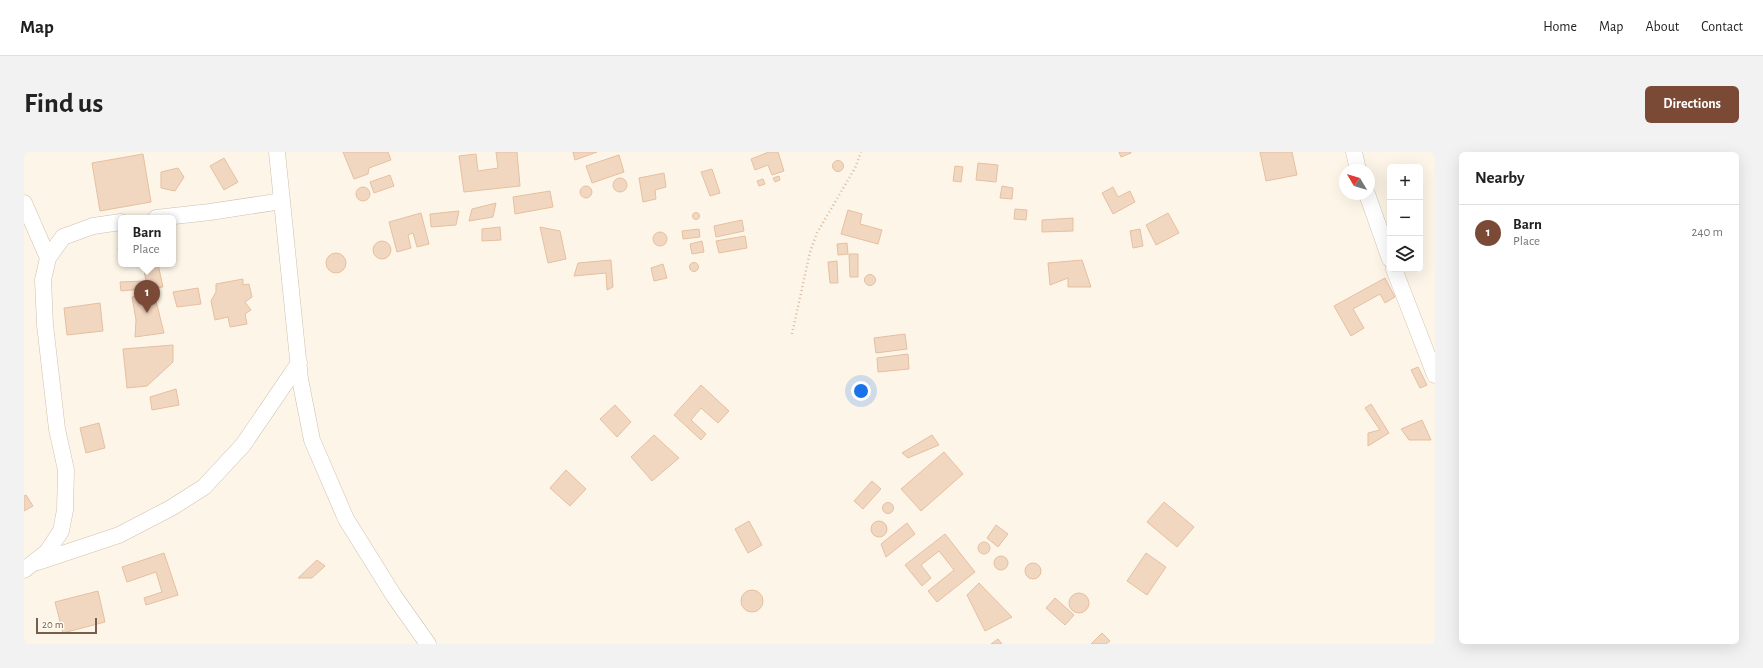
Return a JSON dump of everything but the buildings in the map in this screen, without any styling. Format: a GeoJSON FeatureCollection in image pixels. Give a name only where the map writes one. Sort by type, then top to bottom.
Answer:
{"type":"FeatureCollection","features":[{"type":"Feature","properties":{"kind":"street"},"geometry":{"type":"LineString","coordinates":[[277,152],[299,363],[312,440],[346,519],[394,596],[428,644]]}},
{"type":"Feature","properties":{"kind":"street"},"geometry":{"type":"LineString","coordinates":[[1354,152],[1357,164]]}},
{"type":"Feature","properties":{"kind":"street"},"geometry":{"type":"LineString","coordinates":[[1369,200],[1387,251]]}},
{"type":"Feature","properties":{"kind":"street"},"geometry":{"type":"LineString","coordinates":[[176,216],[282,201]]}},
{"type":"Feature","properties":{"kind":"street"},"geometry":{"type":"LineString","coordinates":[[24,203],[48,258]]}},
{"type":"Feature","properties":{"kind":"street"},"geometry":{"type":"LineString","coordinates":[[28,567],[47,552],[61,531],[64,510],[66,470],[57,430],[45,325],[43,280],[48,258],[63,237],[94,226],[118,222]]}},
{"type":"Feature","properties":{"kind":"street"},"geometry":{"type":"LineString","coordinates":[[1395,272],[1435,375]]}},
{"type":"Feature","properties":{"kind":"street"},"geometry":{"type":"LineString","coordinates":[[28,567],[119,535],[171,508],[204,487],[243,445],[299,363]]}},
{"type":"Feature","properties":{"kind":"path"},"geometry":{"type":"LineString","coordinates":[[792,334],[810,252],[817,233],[856,168],[861,152]]}},
{"type":"Feature","properties":{"kind":"place","name":"Barn"},"geometry":{"type":"Point","coordinates":[147,313]}}]}
